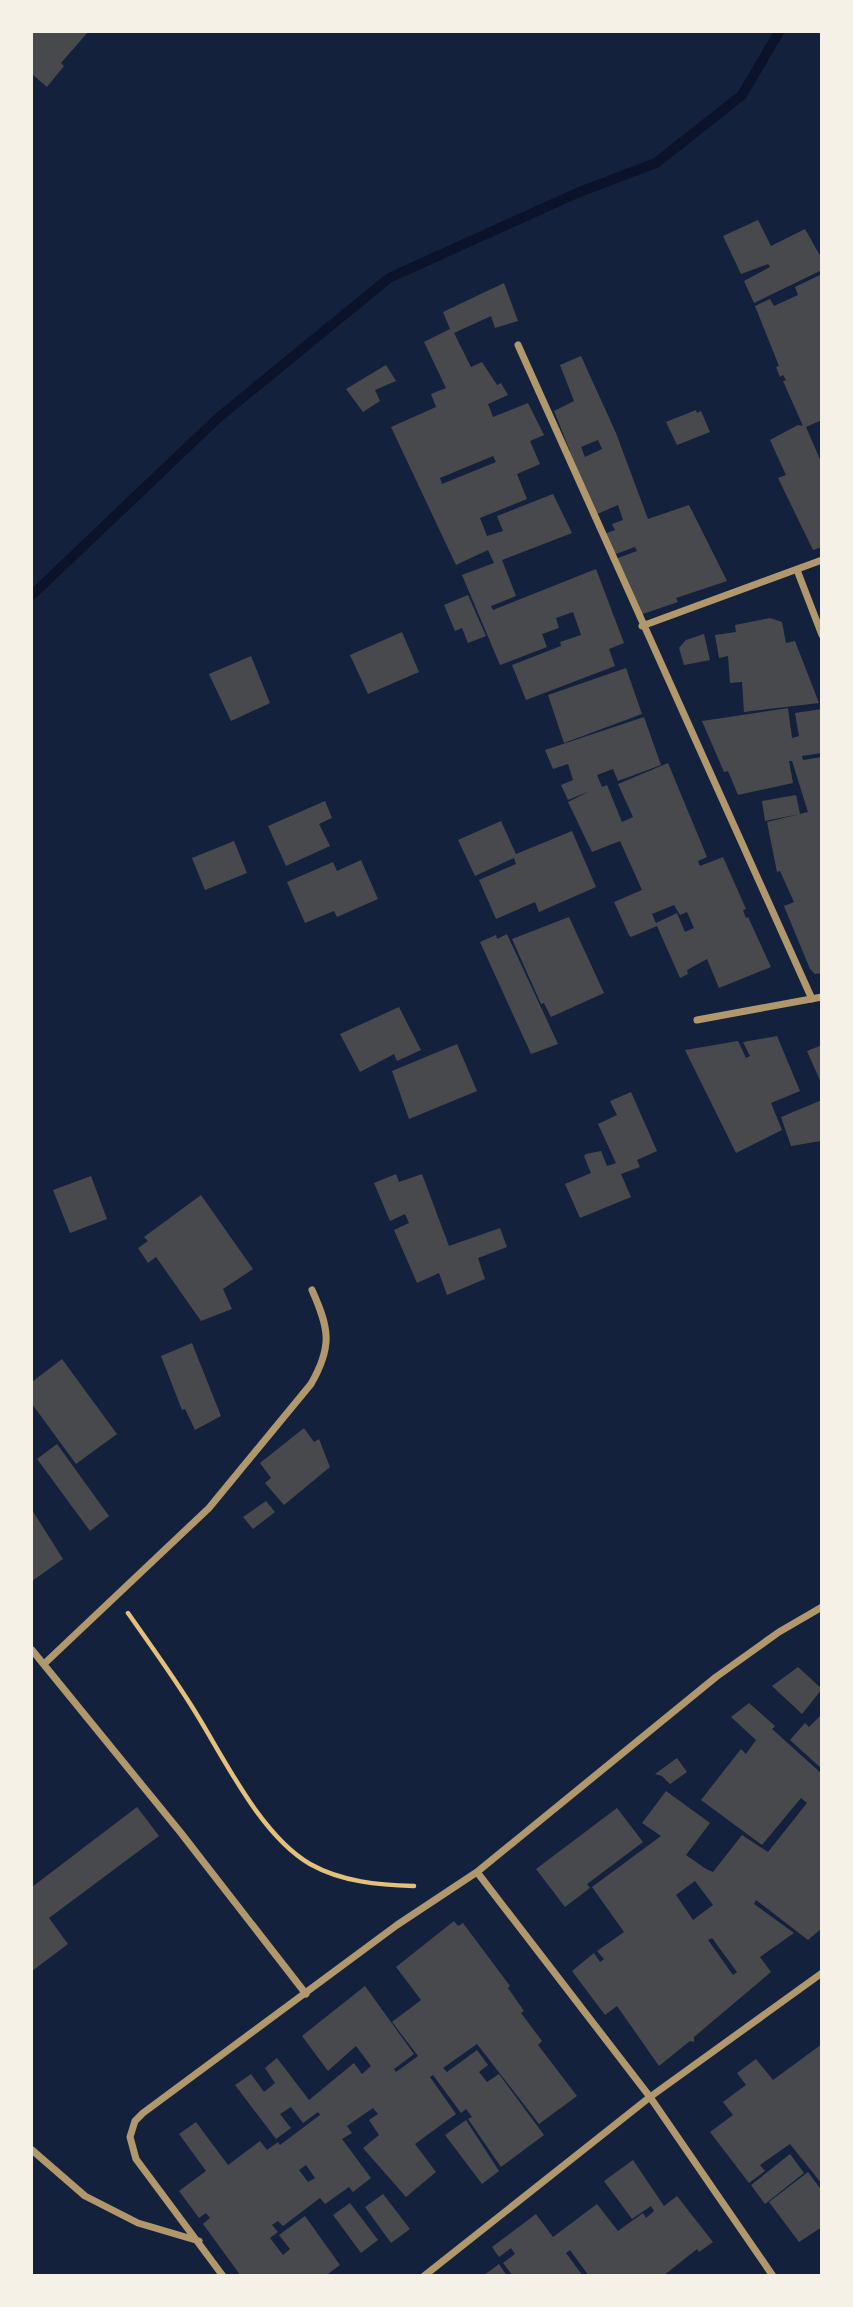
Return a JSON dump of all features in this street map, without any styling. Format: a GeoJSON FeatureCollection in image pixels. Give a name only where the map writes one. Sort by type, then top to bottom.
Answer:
{"type":"FeatureCollection","features":[{"type":"Feature","properties":{"kind":"street"},"geometry":{"type":"LineString","coordinates":[[518,345],[642,626],[812,999]]}},
{"type":"Feature","properties":{"kind":"street"},"geometry":{"type":"LineString","coordinates":[[642,626],[821,560]]}},
{"type":"Feature","properties":{"kind":"street"},"geometry":{"type":"LineString","coordinates":[[797,570],[821,635]]}},
{"type":"Feature","properties":{"kind":"street"},"geometry":{"type":"LineString","coordinates":[[697,1020],[821,997]]}},
{"type":"Feature","properties":{"kind":"street"},"geometry":{"type":"LineString","coordinates":[[44,1664],[209,1508],[311,1384],[321,1366],[327,1344],[325,1320],[312,1290]]}},
{"type":"Feature","properties":{"kind":"street"},"geometry":{"type":"LineString","coordinates":[[223,2276],[135,2159],[131,2149],[131,2129],[143,2113],[397,1925],[477,1872],[716,1677],[779,1632],[821,1607]]}},
{"type":"Feature","properties":{"kind":"street"},"geometry":{"type":"LineString","coordinates":[[32,1650],[181,1833],[306,1994]]}},
{"type":"Feature","properties":{"kind":"street"},"geometry":{"type":"LineString","coordinates":[[477,1872],[650,2097],[772,2276]]}},
{"type":"Feature","properties":{"kind":"street"},"geometry":{"type":"LineString","coordinates":[[424,2276],[650,2097],[821,1973]]}},
{"type":"Feature","properties":{"kind":"street"},"geometry":{"type":"LineString","coordinates":[[32,2150],[85,2196],[138,2223],[199,2241]]}},
{"type":"Feature","properties":{"kind":"path"},"geometry":{"type":"LineString","coordinates":[[116,1595],[188,1700],[254,1806],[297,1854],[310,1864],[365,1883],[455,1887]]}},
{"type":"Feature","properties":{"kind":"building"},"geometry":{"type":"Polygon","coordinates":[[[32,32],[88,32],[61,63],[64,66],[47,87],[32,74],[32,32]]]}},
{"type":"Feature","properties":{"kind":"building"},"geometry":{"type":"Polygon","coordinates":[[[758,220],[771,246],[805,229],[822,259],[822,270],[754,303],[744,281],[770,267],[768,264],[741,274],[723,236],[758,220]]]}},
{"type":"Feature","properties":{"kind":"building"},"geometry":{"type":"Polygon","coordinates":[[[822,274],[822,420],[806,427],[822,464],[822,547],[813,550],[778,478],[786,475],[770,440],[798,425],[803,426],[783,381],[786,380],[783,375],[780,377],[776,367],[779,366],[755,306],[770,299],[774,306],[798,295],[795,287],[822,274]]]}},
{"type":"Feature","properties":{"kind":"building"},"geometry":{"type":"Polygon","coordinates":[[[504,283],[518,321],[495,328],[491,316],[454,333],[471,367],[482,362],[497,385],[501,383],[508,395],[488,404],[493,417],[528,403],[544,435],[530,441],[540,464],[517,474],[527,499],[480,518],[487,536],[503,531],[497,516],[553,494],[572,533],[502,560],[516,596],[491,606],[493,610],[596,569],[624,643],[609,649],[615,666],[526,700],[512,665],[561,646],[560,642],[581,635],[573,612],[556,618],[559,628],[542,634],[547,647],[500,665],[462,575],[494,563],[488,550],[456,565],[391,427],[436,407],[431,394],[446,388],[424,342],[450,329],[443,312],[504,283]],[[493,456],[440,478],[442,484],[496,462],[493,456]]]}},
{"type":"Feature","properties":{"kind":"building"},"geometry":{"type":"Polygon","coordinates":[[[581,356],[616,433],[648,519],[689,505],[727,581],[676,598],[678,602],[640,615],[615,559],[637,551],[635,547],[613,555],[604,534],[615,530],[612,524],[623,520],[618,505],[595,515],[568,453],[570,451],[554,411],[574,401],[560,365],[581,356]],[[598,440],[581,447],[585,457],[602,449],[598,440]]]}},
{"type":"Feature","properties":{"kind":"building"},"geometry":{"type":"Polygon","coordinates":[[[386,365],[396,381],[375,390],[380,401],[363,412],[346,389],[386,365]]]}},
{"type":"Feature","properties":{"kind":"building"},"geometry":{"type":"Polygon","coordinates":[[[696,410],[697,413],[701,411],[710,432],[677,445],[666,422],[696,410]]]}},
{"type":"Feature","properties":{"kind":"building"},"geometry":{"type":"Polygon","coordinates":[[[468,595],[486,636],[468,643],[462,628],[455,631],[444,605],[468,595]]]}},
{"type":"Feature","properties":{"kind":"building"},"geometry":{"type":"Polygon","coordinates":[[[770,618],[782,622],[786,643],[795,641],[819,703],[744,712],[742,682],[730,683],[728,656],[719,658],[715,635],[736,632],[735,625],[770,618]]]}},
{"type":"Feature","properties":{"kind":"building"},"geometry":{"type":"Polygon","coordinates":[[[402,632],[419,672],[368,694],[350,655],[402,632]]]}},
{"type":"Feature","properties":{"kind":"building"},"geometry":{"type":"Polygon","coordinates":[[[704,634],[710,660],[684,665],[679,648],[686,640],[704,634]]]}},
{"type":"Feature","properties":{"kind":"building"},"geometry":{"type":"Polygon","coordinates":[[[251,656],[270,703],[231,721],[209,674],[251,656]]]}},
{"type":"Feature","properties":{"kind":"building"},"geometry":{"type":"Polygon","coordinates":[[[626,668],[642,714],[564,743],[548,695],[626,668]]]}},
{"type":"Feature","properties":{"kind":"building"},"geometry":{"type":"Polygon","coordinates":[[[788,708],[792,738],[799,736],[795,713],[822,709],[822,753],[802,756],[803,760],[822,757],[822,973],[815,974],[810,969],[784,906],[794,902],[780,871],[777,872],[767,822],[808,812],[792,761],[789,761],[793,783],[738,795],[728,771],[724,772],[702,721],[788,708]]]}},
{"type":"Feature","properties":{"kind":"building"},"geometry":{"type":"Polygon","coordinates":[[[644,717],[661,765],[618,781],[613,769],[597,775],[602,787],[607,785],[622,822],[633,817],[618,784],[668,763],[707,857],[698,861],[700,866],[723,857],[746,909],[743,910],[746,918],[748,917],[771,967],[719,988],[707,959],[687,970],[688,974],[680,978],[657,926],[631,937],[614,902],[642,890],[620,841],[592,852],[568,802],[590,791],[568,800],[561,785],[573,780],[568,764],[553,769],[545,750],[644,717]],[[674,905],[652,914],[656,923],[677,913],[685,932],[694,928],[687,912],[680,915],[674,905]]]}},
{"type":"Feature","properties":{"kind":"building"},"geometry":{"type":"Polygon","coordinates":[[[796,795],[800,814],[765,821],[762,801],[796,795]]]}},
{"type":"Feature","properties":{"kind":"building"},"geometry":{"type":"Polygon","coordinates":[[[325,801],[332,818],[319,824],[330,846],[286,866],[268,826],[325,801]]]}},
{"type":"Feature","properties":{"kind":"building"},"geometry":{"type":"Polygon","coordinates":[[[501,821],[516,854],[572,831],[596,887],[539,912],[535,902],[496,919],[479,880],[516,864],[514,858],[475,876],[458,840],[501,821]]]}},
{"type":"Feature","properties":{"kind":"building"},"geometry":{"type":"Polygon","coordinates":[[[234,841],[247,873],[205,890],[192,858],[234,841]]]}},
{"type":"Feature","properties":{"kind":"building"},"geometry":{"type":"Polygon","coordinates":[[[361,860],[378,899],[337,917],[334,911],[305,923],[287,882],[333,862],[337,871],[361,860]]]}},
{"type":"Feature","properties":{"kind":"building"},"geometry":{"type":"Polygon","coordinates":[[[569,917],[604,993],[551,1017],[544,1003],[541,1004],[512,939],[569,917]]]}},
{"type":"Feature","properties":{"kind":"building"},"geometry":{"type":"Polygon","coordinates":[[[507,934],[558,1044],[531,1054],[480,942],[496,935],[497,939],[507,934]]]}},
{"type":"Feature","properties":{"kind":"building"},"geometry":{"type":"Polygon","coordinates":[[[399,1007],[421,1050],[397,1061],[394,1054],[360,1072],[340,1034],[399,1007]]]}},
{"type":"Feature","properties":{"kind":"building"},"geometry":{"type":"Polygon","coordinates":[[[777,1036],[800,1091],[771,1103],[782,1130],[736,1153],[685,1050],[738,1041],[746,1058],[750,1056],[743,1042],[777,1036]]]}},
{"type":"Feature","properties":{"kind":"building"},"geometry":{"type":"Polygon","coordinates":[[[457,1044],[477,1091],[409,1119],[392,1071],[457,1044]]]}},
{"type":"Feature","properties":{"kind":"building"},"geometry":{"type":"Polygon","coordinates":[[[822,1045],[822,1085],[807,1051],[822,1045]]]}},
{"type":"Feature","properties":{"kind":"building"},"geometry":{"type":"Polygon","coordinates":[[[631,1092],[657,1151],[637,1160],[640,1167],[621,1174],[631,1197],[580,1218],[565,1184],[591,1173],[584,1156],[586,1154],[601,1151],[607,1166],[616,1163],[598,1124],[617,1115],[610,1101],[631,1092]]]}},
{"type":"Feature","properties":{"kind":"building"},"geometry":{"type":"Polygon","coordinates":[[[822,1100],[821,1141],[791,1146],[781,1117],[822,1100]]]}},
{"type":"Feature","properties":{"kind":"building"},"geometry":{"type":"Polygon","coordinates":[[[396,1174],[399,1182],[422,1174],[449,1246],[500,1228],[507,1247],[478,1258],[485,1279],[447,1295],[439,1273],[417,1283],[394,1230],[409,1223],[405,1214],[390,1221],[374,1183],[396,1174]]]}},
{"type":"Feature","properties":{"kind":"building"},"geometry":{"type":"Polygon","coordinates":[[[91,1176],[107,1219],[70,1233],[53,1190],[91,1176]]]}},
{"type":"Feature","properties":{"kind":"building"},"geometry":{"type":"Polygon","coordinates":[[[201,1195],[253,1269],[223,1289],[232,1309],[201,1321],[156,1257],[148,1263],[138,1248],[148,1241],[144,1237],[201,1195]]]}},
{"type":"Feature","properties":{"kind":"building"},"geometry":{"type":"Polygon","coordinates":[[[192,1343],[221,1416],[195,1430],[185,1409],[182,1410],[161,1356],[192,1343]]]}},
{"type":"Feature","properties":{"kind":"building"},"geometry":{"type":"Polygon","coordinates":[[[62,1359],[117,1434],[76,1464],[32,1404],[32,1382],[62,1359]]]}},
{"type":"Feature","properties":{"kind":"building"},"geometry":{"type":"Polygon","coordinates":[[[304,1428],[314,1442],[319,1439],[330,1467],[284,1505],[265,1483],[271,1478],[260,1463],[304,1428]]]}},
{"type":"Feature","properties":{"kind":"building"},"geometry":{"type":"Polygon","coordinates":[[[57,1444],[109,1516],[90,1531],[37,1459],[57,1444]]]}},
{"type":"Feature","properties":{"kind":"building"},"geometry":{"type":"Polygon","coordinates":[[[266,1501],[275,1512],[253,1529],[243,1517],[266,1501]]]}},
{"type":"Feature","properties":{"kind":"building"},"geometry":{"type":"Polygon","coordinates":[[[32,1510],[63,1559],[32,1581],[32,1510]]]}},
{"type":"Feature","properties":{"kind":"building"},"geometry":{"type":"Polygon","coordinates":[[[798,1667],[822,1689],[802,1714],[772,1686],[798,1667]]]}},
{"type":"Feature","properties":{"kind":"building"},"geometry":{"type":"Polygon","coordinates":[[[749,1703],[775,1726],[772,1729],[822,1774],[822,1928],[808,1940],[756,1900],[754,1904],[794,1933],[760,1957],[771,1972],[694,2037],[694,2042],[690,2041],[659,2066],[617,2006],[605,2015],[572,1971],[594,1953],[600,1962],[604,1959],[597,1951],[624,1932],[592,1887],[661,1836],[642,1823],[666,1791],[710,1823],[686,1855],[713,1872],[742,1835],[768,1852],[807,1803],[801,1798],[762,1845],[701,1800],[741,1749],[746,1754],[756,1740],[731,1717],[749,1703]],[[695,1881],[676,1895],[693,1920],[713,1905],[695,1881]],[[712,1938],[708,1940],[733,1975],[737,1972],[712,1938]]]}},
{"type":"Feature","properties":{"kind":"building"},"geometry":{"type":"Polygon","coordinates":[[[822,1714],[822,1769],[790,1740],[805,1723],[809,1727],[822,1714]]]}},
{"type":"Feature","properties":{"kind":"building"},"geometry":{"type":"Polygon","coordinates":[[[677,1758],[687,1772],[670,1784],[662,1776],[655,1774],[677,1758]]]}},
{"type":"Feature","properties":{"kind":"building"},"geometry":{"type":"Polygon","coordinates":[[[137,1807],[159,1836],[49,1918],[68,1944],[32,1971],[32,1887],[137,1807]]]}},
{"type":"Feature","properties":{"kind":"building"},"geometry":{"type":"Polygon","coordinates":[[[617,1808],[643,1842],[587,1884],[590,1888],[565,1907],[536,1869],[617,1808]]]}},
{"type":"Feature","properties":{"kind":"building"},"geometry":{"type":"Polygon","coordinates":[[[454,1921],[458,1926],[463,1923],[510,1986],[508,1988],[524,2011],[521,2013],[542,2041],[538,2045],[577,2096],[539,2124],[477,2044],[443,2068],[447,2072],[477,2050],[488,2065],[479,2072],[487,2082],[499,2074],[544,2135],[501,2167],[468,2119],[472,2117],[466,2109],[461,2113],[433,2075],[430,2077],[456,2114],[415,2144],[436,2172],[406,2197],[363,2148],[379,2135],[369,2120],[378,2114],[373,2108],[347,2126],[352,2133],[342,2139],[371,2178],[353,2192],[349,2187],[325,2204],[320,2198],[283,2226],[278,2221],[272,2225],[278,2232],[270,2238],[283,2255],[290,2249],[279,2235],[305,2216],[340,2265],[325,2276],[241,2276],[203,2224],[210,2218],[206,2213],[199,2218],[179,2191],[206,2171],[179,2134],[196,2122],[228,2165],[260,2141],[267,2150],[278,2142],[280,2145],[320,2115],[318,2112],[303,2123],[291,2107],[280,2114],[291,2128],[276,2139],[235,2085],[251,2074],[264,2092],[275,2083],[265,2068],[277,2058],[309,2100],[354,2063],[362,2074],[371,2066],[356,2046],[328,2071],[302,2036],[365,1986],[414,2054],[394,2069],[396,2072],[418,2056],[392,2022],[421,2000],[396,1967],[454,1921]],[[306,2165],[299,2170],[308,2182],[315,2178],[306,2165]]]}},
{"type":"Feature","properties":{"kind":"building"},"geometry":{"type":"Polygon","coordinates":[[[822,2044],[822,2184],[790,2144],[760,2165],[765,2171],[749,2183],[710,2132],[733,2115],[723,2102],[746,2085],[737,2073],[756,2059],[773,2080],[822,2044]]]}},
{"type":"Feature","properties":{"kind":"building"},"geometry":{"type":"Polygon","coordinates":[[[466,2120],[499,2171],[482,2184],[445,2135],[466,2120]]]}},
{"type":"Feature","properties":{"kind":"building"},"geometry":{"type":"Polygon","coordinates":[[[790,2154],[804,2173],[765,2204],[751,2185],[790,2154]]]}},
{"type":"Feature","properties":{"kind":"building"},"geometry":{"type":"Polygon","coordinates":[[[633,2160],[664,2206],[677,2196],[713,2242],[699,2252],[697,2249],[663,2276],[589,2276],[570,2250],[566,2253],[583,2276],[513,2276],[503,2263],[515,2254],[511,2248],[499,2257],[492,2247],[536,2214],[553,2237],[597,2204],[618,2231],[643,2213],[646,2218],[654,2211],[651,2206],[632,2219],[604,2181],[633,2160]]]}},
{"type":"Feature","properties":{"kind":"building"},"geometry":{"type":"Polygon","coordinates":[[[808,2172],[822,2191],[822,2227],[799,2242],[769,2202],[808,2172]]]}},
{"type":"Feature","properties":{"kind":"building"},"geometry":{"type":"Polygon","coordinates":[[[383,2194],[410,2229],[391,2243],[365,2207],[383,2194]]]}},
{"type":"Feature","properties":{"kind":"building"},"geometry":{"type":"Polygon","coordinates":[[[350,2203],[378,2240],[361,2253],[333,2215],[350,2203]]]}},
{"type":"Feature","properties":{"kind":"building"},"geometry":{"type":"Polygon","coordinates":[[[499,2264],[507,2276],[483,2276],[499,2264]]]}},
{"type":"Feature","properties":{"kind":"waterway"},"geometry":{"type":"LineString","coordinates":[[32,595],[218,418],[389,278],[577,193],[656,163],[742,95],[779,32]]}}]}
